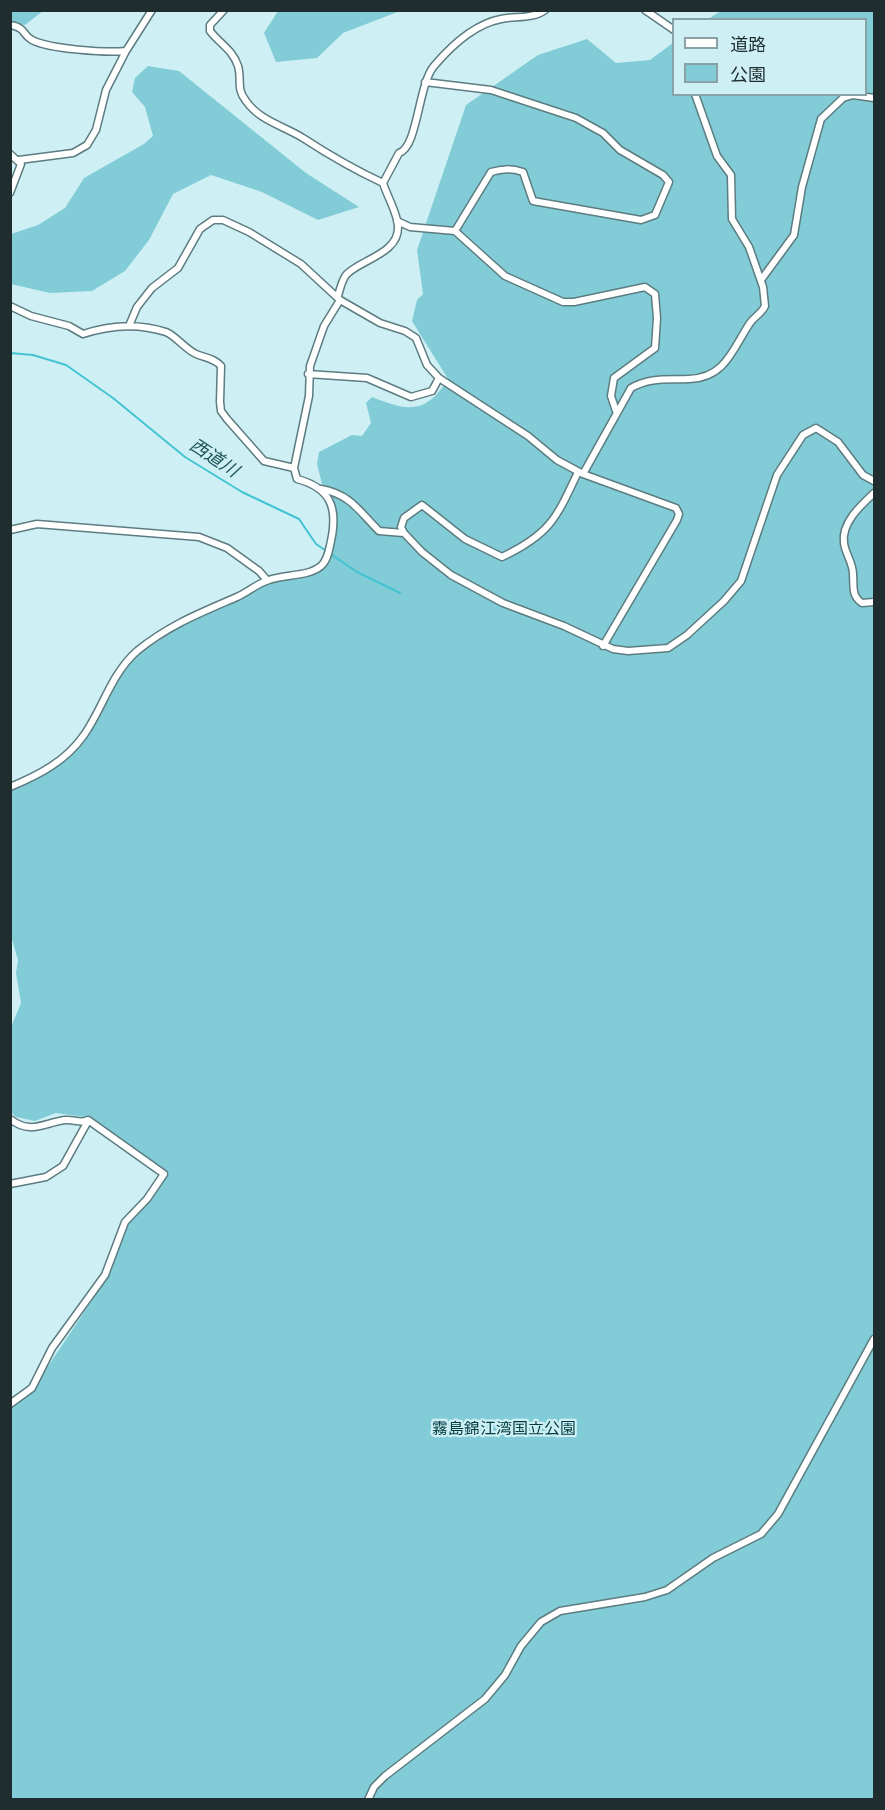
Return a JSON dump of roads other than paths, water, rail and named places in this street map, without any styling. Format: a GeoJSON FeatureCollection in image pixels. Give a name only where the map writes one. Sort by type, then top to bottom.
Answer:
{"type":"FeatureCollection","features":[{"type":"Feature","properties":{"kind":"street"},"geometry":{"type":"LineString","coordinates":[[10,154],[19,160],[73,153],[87,145],[96,130],[106,90],[126,51],[152,10]]}},
{"type":"Feature","properties":{"kind":"street"},"geometry":{"type":"LineString","coordinates":[[10,787],[34,777],[71,753],[86,734],[119,672],[139,650],[192,614],[239,596],[267,580],[315,570],[326,560],[334,515],[321,489],[315,484],[297,479],[294,468],[309,396],[308,374],[324,326],[339,298],[345,276],[357,266],[376,259],[396,238],[399,229],[383,183],[337,161],[302,137],[276,126],[248,104],[239,93],[238,66],[230,51],[210,31],[210,26],[224,10]]}},
{"type":"Feature","properties":{"kind":"street"},"geometry":{"type":"LineString","coordinates":[[383,183],[399,153],[404,151],[410,143],[425,82],[433,67],[475,28],[499,19],[538,15],[545,10]]}},
{"type":"Feature","properties":{"kind":"street"},"geometry":{"type":"LineString","coordinates":[[645,10],[672,29]]}},
{"type":"Feature","properties":{"kind":"street"},"geometry":{"type":"LineString","coordinates":[[10,25],[23,28],[33,41],[57,46],[126,51]]}},
{"type":"Feature","properties":{"kind":"street"},"geometry":{"type":"LineString","coordinates":[[425,82],[491,90],[576,118],[603,133],[620,150],[663,175],[669,182],[655,215],[641,220],[533,201],[523,172],[513,168],[498,170],[491,172],[455,231]]}},
{"type":"Feature","properties":{"kind":"street"},"geometry":{"type":"LineString","coordinates":[[695,96],[717,156],[730,175],[732,219],[749,247],[761,280],[765,306],[750,323],[735,352],[726,363],[705,376],[644,381],[631,388],[548,527],[502,557],[465,539],[422,506],[404,518],[401,527],[422,552],[451,575],[503,603],[564,626],[603,646],[628,651],[671,647],[729,596],[741,581],[777,475],[808,431],[816,428],[829,434],[863,475],[874,478]]}},
{"type":"Feature","properties":{"kind":"street"},"geometry":{"type":"LineString","coordinates":[[761,280],[794,235],[802,187],[821,119],[843,98],[850,96]]}},
{"type":"Feature","properties":{"kind":"street"},"geometry":{"type":"LineString","coordinates":[[10,193],[21,164],[19,160]]}},
{"type":"Feature","properties":{"kind":"street"},"geometry":{"type":"LineString","coordinates":[[129,326],[137,307],[152,288],[178,268],[200,229],[218,219],[249,232],[301,264],[339,298],[380,323],[405,331],[416,338],[427,364],[439,378],[580,473],[674,507],[679,514],[603,646]]}},
{"type":"Feature","properties":{"kind":"street"},"geometry":{"type":"LineString","coordinates":[[397,221],[410,227],[455,231],[505,276],[562,302],[574,302],[645,287],[655,294],[657,318],[655,348],[614,378],[611,396],[616,411]]}},
{"type":"Feature","properties":{"kind":"street"},"geometry":{"type":"LineString","coordinates":[[10,306],[31,316],[69,326],[83,334],[102,327],[129,326],[168,333],[196,354],[217,361],[221,366],[221,411],[264,461],[294,468]]}},
{"type":"Feature","properties":{"kind":"street"},"geometry":{"type":"LineString","coordinates":[[308,374],[367,378],[411,397],[432,391],[439,378]]}},
{"type":"Feature","properties":{"kind":"street"},"geometry":{"type":"LineString","coordinates":[[321,489],[339,492],[346,497],[379,531],[404,533]]}},
{"type":"Feature","properties":{"kind":"street"},"geometry":{"type":"LineString","coordinates":[[874,493],[857,509],[844,535],[844,544],[852,568],[855,596],[862,603],[874,602]]}},
{"type":"Feature","properties":{"kind":"street"},"geometry":{"type":"LineString","coordinates":[[10,530],[38,524],[199,537],[226,548],[260,571],[267,580]]}},
{"type":"Feature","properties":{"kind":"street"},"geometry":{"type":"LineString","coordinates":[[10,1119],[20,1126],[34,1129],[66,1120],[82,1123],[88,1120]]}},
{"type":"Feature","properties":{"kind":"street"},"geometry":{"type":"LineString","coordinates":[[10,1184],[46,1177],[63,1166],[88,1120]]}},
{"type":"Feature","properties":{"kind":"street"},"geometry":{"type":"LineString","coordinates":[[10,1404],[32,1388],[52,1348],[105,1275],[125,1222],[163,1178],[162,1171],[88,1120]]}},
{"type":"Feature","properties":{"kind":"street"},"geometry":{"type":"LineString","coordinates":[[369,1800],[374,1787],[385,1776],[485,1699],[505,1675],[521,1646],[541,1622],[560,1611],[645,1597],[667,1590],[713,1558],[761,1534],[778,1515],[874,1339]]}},
{"type":"Feature","properties":{"kind":"waterway","name":"西道川"},"geometry":{"type":"LineString","coordinates":[[10,353],[33,355],[66,365],[113,398],[185,457],[242,492],[299,519],[316,544],[357,572],[400,593]]}},
{"type":"Feature","properties":{"kind":"park label","name":"霧島錦江湾国立公園"},"geometry":{"type":"Point","coordinates":[504,1429]}}]}
